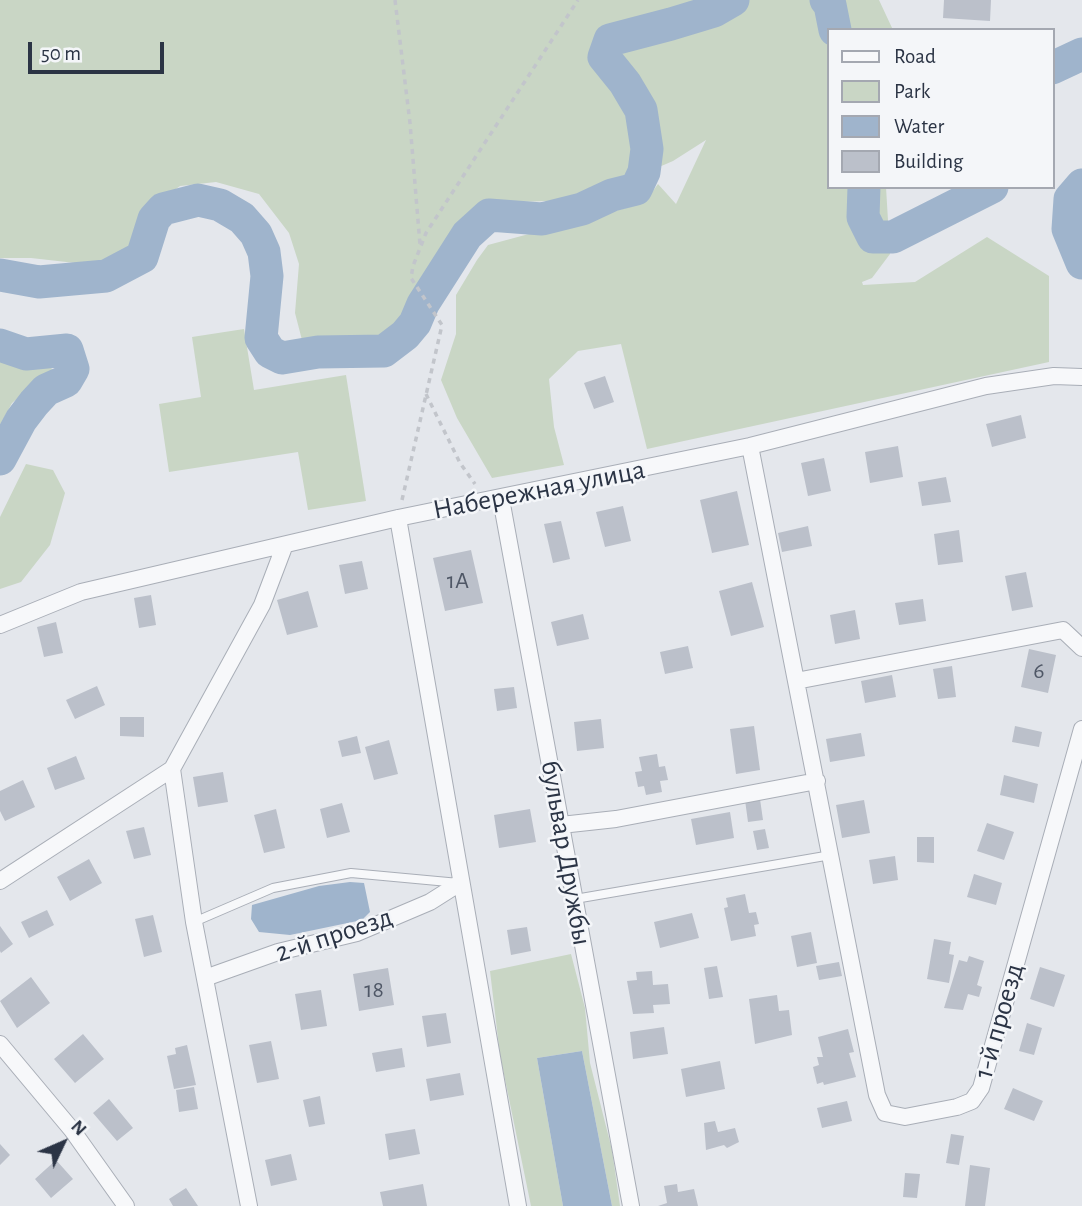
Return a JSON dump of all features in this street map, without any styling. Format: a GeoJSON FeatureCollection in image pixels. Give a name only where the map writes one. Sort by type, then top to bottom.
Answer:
{"type":"FeatureCollection","features":[{"type":"Feature","properties":{"kind":"street","name":"Набережная улица"},"geometry":{"type":"LineString","coordinates":[[0,625],[80,592],[398,519],[750,446],[986,386],[1054,376],[1082,377]]}},
{"type":"Feature","properties":{"kind":"street","name":"1-й проезд"},"geometry":{"type":"LineString","coordinates":[[750,446],[877,1095],[885,1113],[905,1117],[972,1101],[981,1088],[1082,729]]}},
{"type":"Feature","properties":{"kind":"street","name":"бульвар Дружбы"},"geometry":{"type":"LineString","coordinates":[[494,500],[561,825],[632,1206]]}},
{"type":"Feature","properties":{"kind":"street"},"geometry":{"type":"LineString","coordinates":[[398,519],[518,1206]]}},
{"type":"Feature","properties":{"kind":"street"},"geometry":{"type":"LineString","coordinates":[[0,881],[172,769],[262,605],[284,547]]}},
{"type":"Feature","properties":{"kind":"street"},"geometry":{"type":"LineString","coordinates":[[796,681],[1063,630],[1082,648]]}},
{"type":"Feature","properties":{"kind":"street"},"geometry":{"type":"LineString","coordinates":[[172,769],[194,922],[249,1206]]}},
{"type":"Feature","properties":{"kind":"street"},"geometry":{"type":"LineString","coordinates":[[561,825],[616,819],[817,782]]}},
{"type":"Feature","properties":{"kind":"street","name":"2-й проезд"},"geometry":{"type":"LineString","coordinates":[[205,978],[278,952],[357,933],[430,902],[460,883]]}},
{"type":"Feature","properties":{"kind":"street"},"geometry":{"type":"LineString","coordinates":[[0,1044],[72,1129],[126,1206]]}},
{"type":"Feature","properties":{"kind":"lane"},"geometry":{"type":"LineString","coordinates":[[575,898],[831,855]]}},
{"type":"Feature","properties":{"kind":"lane"},"geometry":{"type":"LineString","coordinates":[[194,922],[273,888],[351,873],[460,883]]}},
{"type":"Feature","properties":{"kind":"path"},"geometry":{"type":"LineString","coordinates":[[395,0],[413,149],[420,247]]}},
{"type":"Feature","properties":{"kind":"path"},"geometry":{"type":"LineString","coordinates":[[398,519],[440,343],[439,318],[411,278],[420,247],[436,217],[578,0]]}},
{"type":"Feature","properties":{"kind":"path"},"geometry":{"type":"LineString","coordinates":[[426,394],[460,463],[494,500]]}},
{"type":"Feature","properties":{"kind":"green space"},"geometry":{"type":"Polygon","coordinates":[[[0,0],[879,0],[892,28],[827,28],[827,189],[886,189],[890,254],[872,278],[862,282],[863,285],[915,282],[987,237],[1049,276],[1049,362],[647,449],[621,344],[578,351],[549,379],[554,427],[564,465],[492,478],[457,418],[441,380],[456,334],[456,295],[477,260],[488,245],[644,203],[658,184],[676,204],[706,140],[673,161],[631,179],[599,186],[561,204],[546,201],[488,203],[477,211],[455,237],[416,296],[400,329],[387,338],[366,341],[336,338],[302,340],[295,313],[299,264],[289,233],[259,194],[216,182],[180,186],[146,211],[127,254],[102,266],[31,258],[0,258],[0,0]]]}},
{"type":"Feature","properties":{"kind":"green space"},"geometry":{"type":"Polygon","coordinates":[[[244,329],[254,390],[346,375],[366,501],[308,510],[298,452],[169,472],[159,404],[201,397],[192,337],[244,329]]]}},
{"type":"Feature","properties":{"kind":"green space"},"geometry":{"type":"Polygon","coordinates":[[[0,356],[13,361],[41,358],[50,363],[52,370],[12,403],[0,425],[0,356]]]}},
{"type":"Feature","properties":{"kind":"green space"},"geometry":{"type":"Polygon","coordinates":[[[26,464],[53,470],[65,493],[50,545],[21,582],[0,589],[0,517],[26,464]]]}},
{"type":"Feature","properties":{"kind":"green space"},"geometry":{"type":"Polygon","coordinates":[[[571,954],[585,1008],[590,1063],[612,1150],[620,1206],[612,1206],[582,1051],[537,1058],[563,1206],[531,1206],[500,1055],[490,971],[571,954]]]}},
{"type":"Feature","properties":{"kind":"water"},"geometry":{"type":"Polygon","coordinates":[[[364,883],[370,912],[362,920],[290,935],[259,932],[251,919],[252,905],[319,886],[364,883]]]}},
{"type":"Feature","properties":{"kind":"water"},"geometry":{"type":"Polygon","coordinates":[[[582,1051],[612,1206],[563,1206],[537,1058],[582,1051]]]}},
{"type":"Feature","properties":{"kind":"building"},"geometry":{"type":"Polygon","coordinates":[[[944,0],[991,0],[990,21],[943,18],[944,0]]]}},
{"type":"Feature","properties":{"kind":"building"},"geometry":{"type":"Polygon","coordinates":[[[605,376],[614,402],[594,409],[584,383],[605,376]]]}},
{"type":"Feature","properties":{"kind":"building"},"geometry":{"type":"Polygon","coordinates":[[[1021,415],[1026,438],[992,447],[986,424],[1021,415]]]}},
{"type":"Feature","properties":{"kind":"building"},"geometry":{"type":"Polygon","coordinates":[[[898,446],[903,477],[870,483],[865,452],[898,446]]]}},
{"type":"Feature","properties":{"kind":"building"},"geometry":{"type":"Polygon","coordinates":[[[824,458],[831,491],[808,496],[801,463],[824,458]]]}},
{"type":"Feature","properties":{"kind":"building"},"geometry":{"type":"Polygon","coordinates":[[[946,477],[951,502],[922,506],[918,482],[946,477]]]}},
{"type":"Feature","properties":{"kind":"building"},"geometry":{"type":"Polygon","coordinates":[[[737,491],[749,545],[712,553],[700,500],[737,491]]]}},
{"type":"Feature","properties":{"kind":"building"},"geometry":{"type":"Polygon","coordinates":[[[623,506],[631,541],[605,547],[596,512],[623,506]]]}},
{"type":"Feature","properties":{"kind":"building"},"geometry":{"type":"Polygon","coordinates":[[[561,521],[570,559],[553,563],[544,524],[561,521]]]}},
{"type":"Feature","properties":{"kind":"building"},"geometry":{"type":"Polygon","coordinates":[[[808,526],[812,546],[782,552],[778,533],[808,526]]]}},
{"type":"Feature","properties":{"kind":"building"},"geometry":{"type":"Polygon","coordinates":[[[959,530],[963,562],[938,565],[934,534],[959,530]]]}},
{"type":"Feature","properties":{"kind":"building"},"geometry":{"type":"Polygon","coordinates":[[[471,550],[483,603],[445,611],[433,558],[471,550]]]}},
{"type":"Feature","properties":{"kind":"building"},"geometry":{"type":"Polygon","coordinates":[[[362,561],[368,589],[345,594],[339,565],[362,561]]]}},
{"type":"Feature","properties":{"kind":"building"},"geometry":{"type":"Polygon","coordinates":[[[1026,572],[1033,607],[1012,611],[1005,576],[1026,572]]]}},
{"type":"Feature","properties":{"kind":"building"},"geometry":{"type":"Polygon","coordinates":[[[752,582],[764,627],[731,636],[719,591],[752,582]]]}},
{"type":"Feature","properties":{"kind":"building"},"geometry":{"type":"Polygon","coordinates":[[[308,591],[318,627],[287,635],[277,600],[308,591]]]}},
{"type":"Feature","properties":{"kind":"building"},"geometry":{"type":"Polygon","coordinates":[[[151,595],[156,625],[139,628],[134,598],[151,595]]]}},
{"type":"Feature","properties":{"kind":"building"},"geometry":{"type":"Polygon","coordinates":[[[923,599],[926,621],[899,625],[895,603],[923,599]]]}},
{"type":"Feature","properties":{"kind":"building"},"geometry":{"type":"Polygon","coordinates":[[[855,610],[860,639],[835,644],[830,615],[855,610]]]}},
{"type":"Feature","properties":{"kind":"building"},"geometry":{"type":"Polygon","coordinates":[[[583,614],[589,639],[557,646],[551,622],[583,614]]]}},
{"type":"Feature","properties":{"kind":"building"},"geometry":{"type":"Polygon","coordinates":[[[56,622],[63,653],[44,657],[37,627],[56,622]]]}},
{"type":"Feature","properties":{"kind":"building"},"geometry":{"type":"Polygon","coordinates":[[[688,646],[693,668],[665,674],[660,652],[688,646]]]}},
{"type":"Feature","properties":{"kind":"building"},"geometry":{"type":"Polygon","coordinates":[[[1029,649],[1056,655],[1048,693],[1021,687],[1029,649]]]}},
{"type":"Feature","properties":{"kind":"building"},"geometry":{"type":"Polygon","coordinates":[[[952,666],[956,697],[938,699],[933,669],[952,666]]]}},
{"type":"Feature","properties":{"kind":"building"},"geometry":{"type":"Polygon","coordinates":[[[892,675],[896,697],[865,703],[861,681],[892,675]]]}},
{"type":"Feature","properties":{"kind":"building"},"geometry":{"type":"Polygon","coordinates":[[[97,686],[105,705],[75,719],[66,700],[97,686]]]}},
{"type":"Feature","properties":{"kind":"building"},"geometry":{"type":"Polygon","coordinates":[[[514,687],[517,708],[497,711],[494,689],[514,687]]]}},
{"type":"Feature","properties":{"kind":"building"},"geometry":{"type":"Polygon","coordinates":[[[120,717],[144,717],[144,737],[120,736],[120,717]]]}},
{"type":"Feature","properties":{"kind":"building"},"geometry":{"type":"Polygon","coordinates":[[[601,719],[604,748],[577,751],[574,722],[601,719]]]}},
{"type":"Feature","properties":{"kind":"building"},"geometry":{"type":"Polygon","coordinates":[[[754,726],[760,770],[736,774],[730,729],[754,726]]]}},
{"type":"Feature","properties":{"kind":"building"},"geometry":{"type":"Polygon","coordinates":[[[1015,726],[1042,732],[1039,747],[1012,742],[1015,726]]]}},
{"type":"Feature","properties":{"kind":"building"},"geometry":{"type":"Polygon","coordinates":[[[861,733],[865,756],[830,762],[826,739],[861,733]]]}},
{"type":"Feature","properties":{"kind":"building"},"geometry":{"type":"Polygon","coordinates":[[[357,736],[361,753],[342,757],[338,741],[357,736]]]}},
{"type":"Feature","properties":{"kind":"building"},"geometry":{"type":"Polygon","coordinates":[[[389,740],[398,774],[374,780],[365,747],[389,740]]]}},
{"type":"Feature","properties":{"kind":"building"},"geometry":{"type":"Polygon","coordinates":[[[657,754],[659,767],[665,766],[668,780],[660,781],[662,792],[646,795],[644,786],[638,787],[635,772],[642,771],[639,757],[657,754]]]}},
{"type":"Feature","properties":{"kind":"building"},"geometry":{"type":"Polygon","coordinates":[[[76,756],[85,779],[55,790],[47,768],[76,756]]]}},
{"type":"Feature","properties":{"kind":"building"},"geometry":{"type":"Polygon","coordinates":[[[223,772],[228,802],[198,807],[193,777],[223,772]]]}},
{"type":"Feature","properties":{"kind":"building"},"geometry":{"type":"Polygon","coordinates":[[[1004,775],[1038,784],[1034,803],[1000,795],[1004,775]]]}},
{"type":"Feature","properties":{"kind":"building"},"geometry":{"type":"Polygon","coordinates":[[[23,780],[35,807],[5,821],[0,811],[0,791],[23,780]]]}},
{"type":"Feature","properties":{"kind":"building"},"geometry":{"type":"Polygon","coordinates":[[[760,799],[763,820],[748,822],[745,800],[760,799]]]}},
{"type":"Feature","properties":{"kind":"building"},"geometry":{"type":"Polygon","coordinates":[[[864,800],[870,833],[842,838],[836,805],[864,800]]]}},
{"type":"Feature","properties":{"kind":"building"},"geometry":{"type":"Polygon","coordinates":[[[342,803],[350,832],[327,838],[320,809],[342,803]]]}},
{"type":"Feature","properties":{"kind":"building"},"geometry":{"type":"Polygon","coordinates":[[[276,809],[285,848],[264,853],[254,815],[276,809]]]}},
{"type":"Feature","properties":{"kind":"building"},"geometry":{"type":"Polygon","coordinates":[[[530,809],[536,842],[499,848],[494,815],[530,809]]]}},
{"type":"Feature","properties":{"kind":"building"},"geometry":{"type":"Polygon","coordinates":[[[730,812],[734,838],[696,845],[691,819],[730,812]]]}},
{"type":"Feature","properties":{"kind":"building"},"geometry":{"type":"Polygon","coordinates":[[[987,823],[1014,832],[1004,860],[977,851],[987,823]]]}},
{"type":"Feature","properties":{"kind":"building"},"geometry":{"type":"Polygon","coordinates":[[[144,827],[151,855],[134,859],[126,831],[144,827]]]}},
{"type":"Feature","properties":{"kind":"building"},"geometry":{"type":"Polygon","coordinates":[[[765,829],[769,848],[757,850],[753,831],[765,829]]]}},
{"type":"Feature","properties":{"kind":"building"},"geometry":{"type":"Polygon","coordinates":[[[917,837],[934,837],[934,863],[917,862],[917,837]]]}},
{"type":"Feature","properties":{"kind":"building"},"geometry":{"type":"Polygon","coordinates":[[[895,856],[898,880],[873,884],[869,860],[895,856]]]}},
{"type":"Feature","properties":{"kind":"building"},"geometry":{"type":"Polygon","coordinates":[[[89,859],[102,883],[70,901],[57,877],[89,859]]]}},
{"type":"Feature","properties":{"kind":"building"},"geometry":{"type":"Polygon","coordinates":[[[974,874],[1002,883],[996,905],[967,897],[974,874]]]}},
{"type":"Feature","properties":{"kind":"building"},"geometry":{"type":"Polygon","coordinates":[[[745,894],[749,913],[756,912],[759,924],[754,925],[756,936],[731,941],[724,908],[728,907],[726,898],[745,894]]]}},
{"type":"Feature","properties":{"kind":"building"},"geometry":{"type":"Polygon","coordinates":[[[47,910],[54,925],[29,938],[21,922],[47,910]]]}},
{"type":"Feature","properties":{"kind":"building"},"geometry":{"type":"Polygon","coordinates":[[[692,913],[699,938],[660,948],[654,922],[692,913]]]}},
{"type":"Feature","properties":{"kind":"building"},"geometry":{"type":"Polygon","coordinates":[[[153,915],[162,952],[144,957],[135,919],[153,915]]]}},
{"type":"Feature","properties":{"kind":"building"},"geometry":{"type":"Polygon","coordinates":[[[0,926],[13,944],[1,953],[0,951],[0,926]]]}},
{"type":"Feature","properties":{"kind":"building"},"geometry":{"type":"Polygon","coordinates":[[[527,927],[531,951],[511,955],[507,930],[527,927]]]}},
{"type":"Feature","properties":{"kind":"building"},"geometry":{"type":"Polygon","coordinates":[[[811,932],[817,963],[797,967],[791,936],[811,932]]]}},
{"type":"Feature","properties":{"kind":"building"},"geometry":{"type":"Polygon","coordinates":[[[934,939],[951,942],[949,954],[954,955],[949,983],[927,979],[934,939]]]}},
{"type":"Feature","properties":{"kind":"building"},"geometry":{"type":"Polygon","coordinates":[[[969,956],[984,961],[977,985],[982,987],[979,997],[968,994],[963,1010],[944,1008],[959,960],[967,962],[969,956]]]}},
{"type":"Feature","properties":{"kind":"building"},"geometry":{"type":"Polygon","coordinates":[[[839,962],[842,976],[819,980],[816,966],[839,962]]]}},
{"type":"Feature","properties":{"kind":"building"},"geometry":{"type":"Polygon","coordinates":[[[717,966],[723,997],[709,999],[704,968],[717,966]]]}},
{"type":"Feature","properties":{"kind":"building"},"geometry":{"type":"Polygon","coordinates":[[[1040,967],[1065,975],[1054,1007],[1030,999],[1040,967]]]}},
{"type":"Feature","properties":{"kind":"building"},"geometry":{"type":"Polygon","coordinates":[[[388,968],[394,1005],[359,1011],[353,974],[388,968]]]}},
{"type":"Feature","properties":{"kind":"building"},"geometry":{"type":"Polygon","coordinates":[[[652,971],[653,985],[668,984],[670,1004],[653,1005],[654,1013],[633,1014],[627,981],[637,980],[636,972],[652,971]]]}},
{"type":"Feature","properties":{"kind":"building"},"geometry":{"type":"Polygon","coordinates":[[[31,977],[50,1003],[17,1028],[0,1001],[31,977]]]}},
{"type":"Feature","properties":{"kind":"building"},"geometry":{"type":"Polygon","coordinates":[[[321,990],[327,1026],[301,1030],[295,994],[321,990]]]}},
{"type":"Feature","properties":{"kind":"building"},"geometry":{"type":"Polygon","coordinates":[[[777,995],[779,1011],[789,1010],[792,1035],[755,1044],[749,999],[777,995]]]}},
{"type":"Feature","properties":{"kind":"building"},"geometry":{"type":"Polygon","coordinates":[[[446,1013],[451,1043],[427,1047],[422,1016],[446,1013]]]}},
{"type":"Feature","properties":{"kind":"building"},"geometry":{"type":"Polygon","coordinates":[[[1027,1023],[1042,1028],[1034,1055],[1019,1051],[1027,1023]]]}},
{"type":"Feature","properties":{"kind":"building"},"geometry":{"type":"Polygon","coordinates":[[[664,1027],[668,1054],[633,1059],[630,1032],[664,1027]]]}},
{"type":"Feature","properties":{"kind":"building"},"geometry":{"type":"Polygon","coordinates":[[[848,1029],[854,1052],[849,1053],[856,1077],[824,1085],[823,1082],[817,1084],[813,1067],[819,1065],[817,1057],[823,1057],[818,1037],[848,1029]]]}},
{"type":"Feature","properties":{"kind":"building"},"geometry":{"type":"Polygon","coordinates":[[[83,1034],[104,1059],[75,1083],[54,1059],[83,1034]]]}},
{"type":"Feature","properties":{"kind":"building"},"geometry":{"type":"Polygon","coordinates":[[[271,1041],[279,1079],[257,1083],[249,1045],[271,1041]]]}},
{"type":"Feature","properties":{"kind":"building"},"geometry":{"type":"Polygon","coordinates":[[[187,1045],[196,1085],[174,1089],[167,1056],[176,1054],[175,1048],[187,1045]]]}},
{"type":"Feature","properties":{"kind":"building"},"geometry":{"type":"Polygon","coordinates":[[[402,1048],[405,1067],[376,1072],[372,1053],[402,1048]]]}},
{"type":"Feature","properties":{"kind":"building"},"geometry":{"type":"Polygon","coordinates":[[[720,1061],[725,1089],[686,1097],[681,1069],[720,1061]]]}},
{"type":"Feature","properties":{"kind":"building"},"geometry":{"type":"Polygon","coordinates":[[[460,1073],[464,1095],[430,1101],[426,1079],[460,1073]]]}},
{"type":"Feature","properties":{"kind":"building"},"geometry":{"type":"Polygon","coordinates":[[[194,1087],[198,1109],[179,1112],[176,1090],[194,1087]]]}},
{"type":"Feature","properties":{"kind":"building"},"geometry":{"type":"Polygon","coordinates":[[[1013,1088],[1043,1101],[1034,1121],[1004,1109],[1013,1088]]]}},
{"type":"Feature","properties":{"kind":"building"},"geometry":{"type":"Polygon","coordinates":[[[320,1096],[325,1124],[309,1127],[303,1100],[320,1096]]]}},
{"type":"Feature","properties":{"kind":"building"},"geometry":{"type":"Polygon","coordinates":[[[109,1099],[133,1128],[117,1141],[93,1113],[109,1099]]]}},
{"type":"Feature","properties":{"kind":"building"},"geometry":{"type":"Polygon","coordinates":[[[847,1101],[852,1121],[822,1128],[817,1108],[847,1101]]]}},
{"type":"Feature","properties":{"kind":"building"},"geometry":{"type":"Polygon","coordinates":[[[715,1121],[718,1132],[735,1128],[739,1142],[727,1148],[724,1145],[706,1150],[704,1123],[715,1121]]]}},
{"type":"Feature","properties":{"kind":"building"},"geometry":{"type":"Polygon","coordinates":[[[415,1129],[420,1154],[389,1160],[385,1134],[415,1129]]]}},
{"type":"Feature","properties":{"kind":"building"},"geometry":{"type":"Polygon","coordinates":[[[951,1134],[964,1136],[959,1165],[946,1163],[951,1134]]]}},
{"type":"Feature","properties":{"kind":"building"},"geometry":{"type":"Polygon","coordinates":[[[0,1144],[10,1155],[0,1165],[0,1144]]]}},
{"type":"Feature","properties":{"kind":"building"},"geometry":{"type":"Polygon","coordinates":[[[291,1154],[297,1180],[271,1186],[265,1160],[291,1154]]]}},
{"type":"Feature","properties":{"kind":"building"},"geometry":{"type":"Polygon","coordinates":[[[56,1160],[73,1179],[51,1198],[35,1179],[56,1160]]]}},
{"type":"Feature","properties":{"kind":"building"},"geometry":{"type":"Polygon","coordinates":[[[970,1165],[990,1168],[985,1206],[965,1206],[970,1165]]]}},
{"type":"Feature","properties":{"kind":"building"},"geometry":{"type":"Polygon","coordinates":[[[905,1173],[920,1174],[917,1198],[903,1197],[905,1173]]]}},
{"type":"Feature","properties":{"kind":"building"},"geometry":{"type":"Polygon","coordinates":[[[423,1184],[427,1206],[383,1206],[380,1192],[423,1184]]]}},
{"type":"Feature","properties":{"kind":"building"},"geometry":{"type":"Polygon","coordinates":[[[677,1184],[678,1192],[694,1189],[698,1206],[658,1206],[667,1203],[664,1186],[677,1184]]]}},
{"type":"Feature","properties":{"kind":"building"},"geometry":{"type":"Polygon","coordinates":[[[186,1188],[198,1206],[173,1206],[169,1199],[186,1188]]]}},
{"type":"Feature","properties":{"kind":"waterway"},"geometry":{"type":"LineString","coordinates":[[0,275],[39,282],[106,276],[142,257],[154,219],[163,209],[198,200],[220,205],[242,218],[256,234],[264,252],[267,276],[261,338],[270,352],[282,358],[318,352],[384,351],[405,335],[415,323],[423,304],[467,235],[489,215],[542,219],[582,209],[612,195],[636,189],[644,172],[647,149],[641,110],[625,83],[604,57],[610,40],[714,11],[733,0]]}},
{"type":"Feature","properties":{"kind":"waterway"},"geometry":{"type":"LineString","coordinates":[[826,0],[830,5],[835,28]]}},
{"type":"Feature","properties":{"kind":"waterway"},"geometry":{"type":"LineString","coordinates":[[1054,67],[1082,54]]}},
{"type":"Feature","properties":{"kind":"waterway"},"geometry":{"type":"LineString","coordinates":[[1082,185],[1070,199],[1068,229],[1082,263]]}},
{"type":"Feature","properties":{"kind":"waterway"},"geometry":{"type":"LineString","coordinates":[[864,189],[863,217],[873,237],[893,237],[988,189]]}},
{"type":"Feature","properties":{"kind":"waterway"},"geometry":{"type":"LineString","coordinates":[[0,345],[26,354],[67,350],[73,369],[66,381],[46,390],[34,403],[21,420],[0,459]]}}]}
